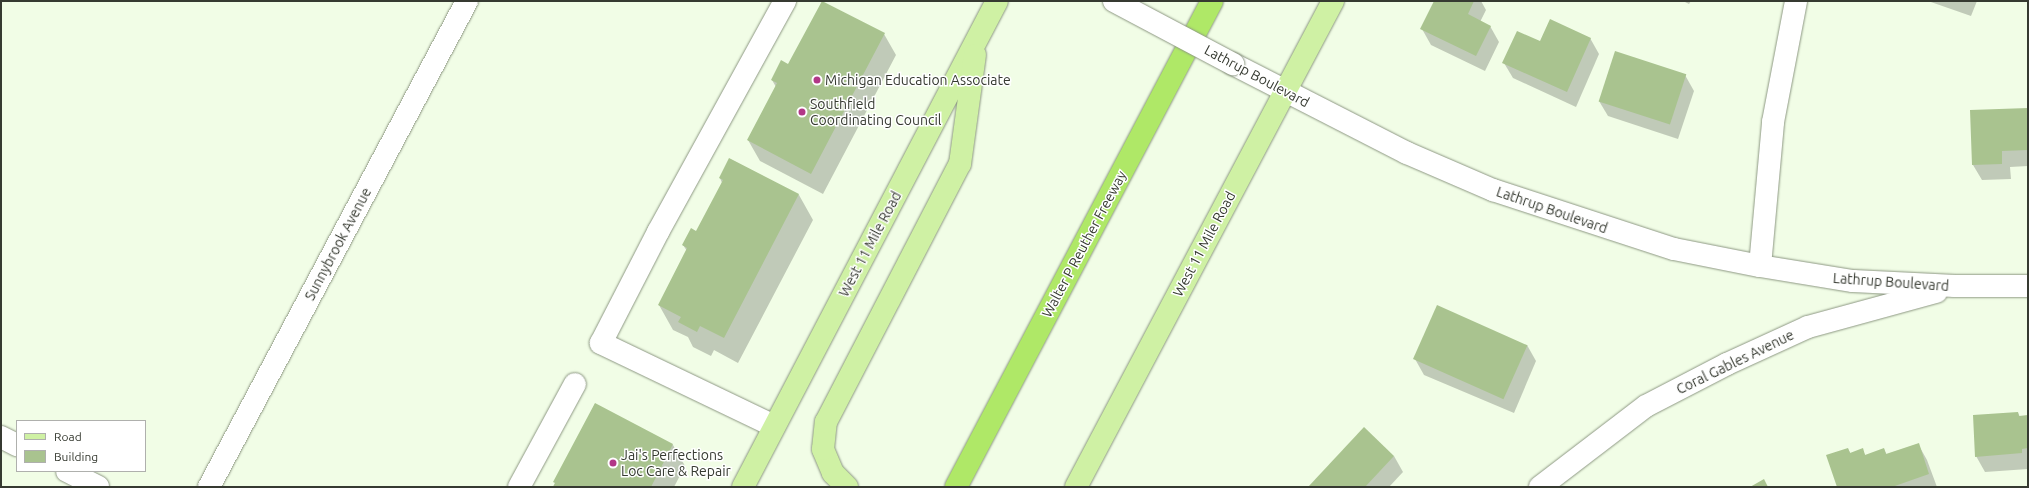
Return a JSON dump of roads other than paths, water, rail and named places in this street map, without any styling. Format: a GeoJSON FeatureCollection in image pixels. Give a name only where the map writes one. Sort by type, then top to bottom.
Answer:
{"type":"FeatureCollection","features":[{"type":"Feature","properties":{"kind":"highway","name":"Walter P Reuther Freeway"},"geometry":{"type":"LineString","coordinates":[[956,487],[1212,1]]}},
{"type":"Feature","properties":{"kind":"main road","name":"West 11 Mile Road"},"geometry":{"type":"LineString","coordinates":[[743,487],[978,40],[997,1]]}},
{"type":"Feature","properties":{"kind":"main road","name":"West 11 Mile Road"},"geometry":{"type":"LineString","coordinates":[[1076,487],[1333,1]]}},
{"type":"Feature","properties":{"kind":"main road"},"geometry":{"type":"LineString","coordinates":[[847,487],[833,473],[823,449],[826,422],[835,402],[960,164],[978,40]]}},
{"type":"Feature","properties":{"kind":"street","name":"Sunnybrook Avenue"},"geometry":{"type":"LineString","coordinates":[[209,487],[467,1]]}},
{"type":"Feature","properties":{"kind":"street"},"geometry":{"type":"LineString","coordinates":[[774,426],[601,343],[658,232],[785,1]]}},
{"type":"Feature","properties":{"kind":"street","name":"Lathrup Boulevard"},"geometry":{"type":"LineString","coordinates":[[1114,1],[1285,92],[1407,153],[1493,190],[1674,249],[1853,282],[1955,286],[2028,286]]}},
{"type":"Feature","properties":{"kind":"street"},"geometry":{"type":"LineString","coordinates":[[1760,266],[1773,122],[1796,1]]}},
{"type":"Feature","properties":{"kind":"street","name":"Coral Gables Avenue"},"geometry":{"type":"LineString","coordinates":[[1540,487],[1585,450],[1646,406],[1727,364],[1808,327],[1955,286]]}},
{"type":"Feature","properties":{"kind":"street"},"geometry":{"type":"LineString","coordinates":[[519,487],[576,384]]}},
{"type":"Feature","properties":{"kind":"street"},"geometry":{"type":"LineString","coordinates":[[1,437],[16,444]]}},
{"type":"Feature","properties":{"kind":"street"},"geometry":{"type":"LineString","coordinates":[[69,472],[98,487]]}},
{"type":"Feature","properties":{"kind":"place","name":"Michigan Education Associate"},"geometry":{"type":"Point","coordinates":[817,80]}},
{"type":"Feature","properties":{"kind":"place","name":"Southfield Coordinating Council"},"geometry":{"type":"Point","coordinates":[802,112]}},
{"type":"Feature","properties":{"kind":"place","name":"Jai's Perfections Loc Care & Repair"},"geometry":{"type":"Point","coordinates":[613,463]}}]}
